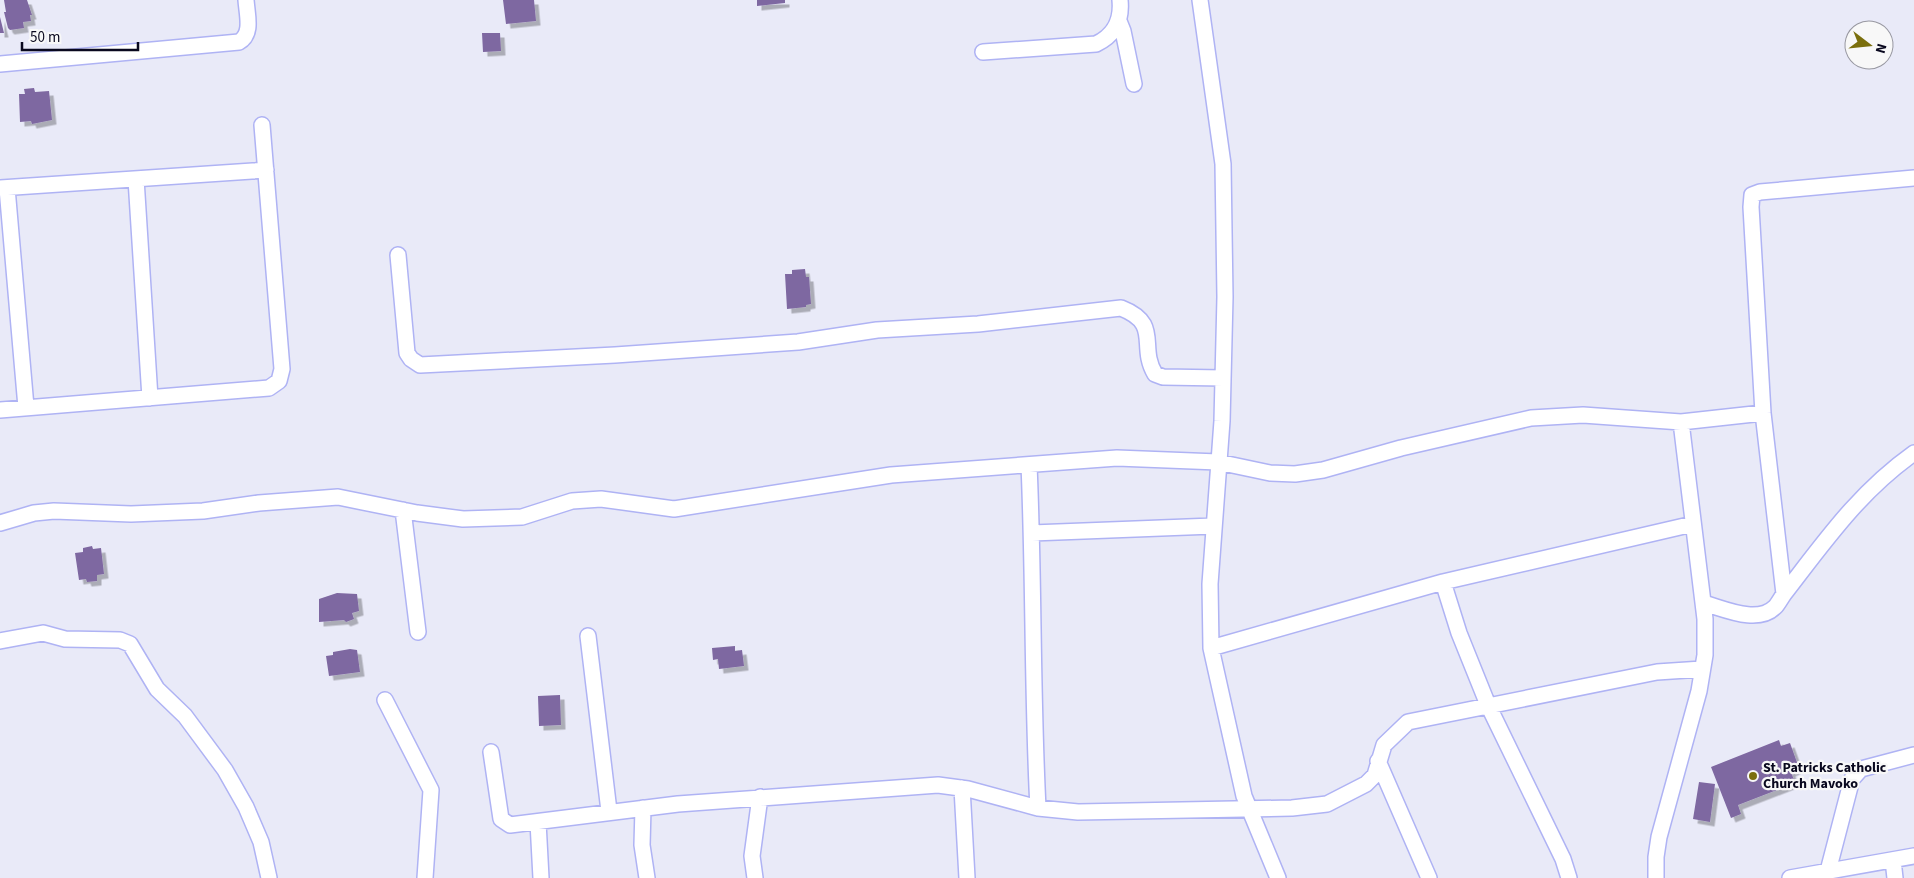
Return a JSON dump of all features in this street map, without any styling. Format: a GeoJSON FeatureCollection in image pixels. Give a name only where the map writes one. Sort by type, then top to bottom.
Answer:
{"type":"FeatureCollection","features":[{"type":"Feature","properties":{"kind":"street"},"geometry":{"type":"LineString","coordinates":[[0,64],[239,42],[246,38],[248,32],[246,0]]}},
{"type":"Feature","properties":{"kind":"street"},"geometry":{"type":"LineString","coordinates":[[1120,0],[1119,21],[1123,31],[1134,84]]}},
{"type":"Feature","properties":{"kind":"street"},"geometry":{"type":"LineString","coordinates":[[1200,0],[1224,164],[1225,297],[1223,378],[1210,584],[1211,648],[1249,809],[1278,878]]}},
{"type":"Feature","properties":{"kind":"street"},"geometry":{"type":"LineString","coordinates":[[983,52],[1096,44],[1106,39],[1119,21]]}},
{"type":"Feature","properties":{"kind":"street"},"geometry":{"type":"LineString","coordinates":[[0,410],[269,388],[279,381],[282,369],[262,125]]}},
{"type":"Feature","properties":{"kind":"street"},"geometry":{"type":"LineString","coordinates":[[26,408],[4,188],[266,170]]}},
{"type":"Feature","properties":{"kind":"street"},"geometry":{"type":"LineString","coordinates":[[1784,594],[1763,413],[1751,207],[1752,195],[1760,192],[1914,178]]}},
{"type":"Feature","properties":{"kind":"street"},"geometry":{"type":"LineString","coordinates":[[136,179],[150,398]]}},
{"type":"Feature","properties":{"kind":"street"},"geometry":{"type":"LineString","coordinates":[[398,255],[407,353],[411,359],[420,365],[615,355],[798,342],[877,330],[978,324],[1122,308],[1134,312],[1143,321],[1147,331],[1150,366],[1155,374],[1163,376],[1223,378]]}},
{"type":"Feature","properties":{"kind":"street"},"geometry":{"type":"LineString","coordinates":[[0,523],[34,513],[54,511],[131,514],[203,511],[258,503],[338,496],[364,500],[403,510],[463,518],[494,519],[522,517],[572,501],[601,499],[674,509],[890,475],[1117,458],[1218,462],[1270,474],[1295,474],[1323,470],[1401,448],[1531,418],[1591,415],[1681,422],[1763,413]]}},
{"type":"Feature","properties":{"kind":"street"},"geometry":{"type":"LineString","coordinates":[[1656,878],[1656,857],[1659,837],[1699,691],[1705,655],[1703,603],[1681,422]]}},
{"type":"Feature","properties":{"kind":"street"},"geometry":{"type":"LineString","coordinates":[[1703,603],[1746,615],[1763,614],[1775,608],[1842,518],[1885,473],[1914,453]]}},
{"type":"Feature","properties":{"kind":"street"},"geometry":{"type":"LineString","coordinates":[[1029,465],[1032,533],[1034,728],[1038,808]]}},
{"type":"Feature","properties":{"kind":"street"},"geometry":{"type":"LineString","coordinates":[[403,510],[418,632]]}},
{"type":"Feature","properties":{"kind":"street"},"geometry":{"type":"LineString","coordinates":[[1211,648],[1443,582],[1693,524]]}},
{"type":"Feature","properties":{"kind":"street"},"geometry":{"type":"LineString","coordinates":[[1032,533],[1213,526]]}},
{"type":"Feature","properties":{"kind":"street"},"geometry":{"type":"LineString","coordinates":[[1443,582],[1459,633],[1488,705],[1563,859],[1570,878]]}},
{"type":"Feature","properties":{"kind":"street"},"geometry":{"type":"LineString","coordinates":[[0,641],[43,633],[65,639],[120,640],[130,644],[157,689],[186,716],[225,770],[246,807],[261,842],[269,878]]}},
{"type":"Feature","properties":{"kind":"street"},"geometry":{"type":"LineString","coordinates":[[588,636],[608,811]]}},
{"type":"Feature","properties":{"kind":"street"},"geometry":{"type":"LineString","coordinates":[[491,752],[501,819],[505,823],[510,824],[538,822],[608,811],[938,785],[962,788],[1038,808],[1078,812],[1292,808],[1327,804],[1366,784],[1375,775],[1384,745],[1408,722],[1657,672],[1702,669]]}},
{"type":"Feature","properties":{"kind":"street"},"geometry":{"type":"LineString","coordinates":[[385,700],[431,790],[425,878]]}},
{"type":"Feature","properties":{"kind":"street"},"geometry":{"type":"LineString","coordinates":[[1828,872],[1852,779],[1856,772],[1914,755]]}},
{"type":"Feature","properties":{"kind":"street"},"geometry":{"type":"LineString","coordinates":[[1378,761],[1429,878]]}},
{"type":"Feature","properties":{"kind":"street"},"geometry":{"type":"LineString","coordinates":[[962,788],[967,878]]}},
{"type":"Feature","properties":{"kind":"street"},"geometry":{"type":"LineString","coordinates":[[755,878],[752,856],[760,798]]}},
{"type":"Feature","properties":{"kind":"street"},"geometry":{"type":"LineString","coordinates":[[643,808],[642,845],[647,878]]}},
{"type":"Feature","properties":{"kind":"street"},"geometry":{"type":"LineString","coordinates":[[538,822],[541,878]]}},
{"type":"Feature","properties":{"kind":"street"},"geometry":{"type":"LineString","coordinates":[[1797,878],[1914,856]]}},
{"type":"Feature","properties":{"kind":"street"},"geometry":{"type":"LineString","coordinates":[[1893,860],[1895,878]]}},
{"type":"Feature","properties":{"kind":"building"},"geometry":{"type":"Polygon","coordinates":[[[4,0],[27,0],[32,15],[30,15],[31,21],[23,22],[24,28],[10,30],[8,28],[4,12],[6,12],[4,0]]]}},
{"type":"Feature","properties":{"kind":"building"},"geometry":{"type":"Polygon","coordinates":[[[503,0],[534,0],[536,21],[506,24],[503,0]]]}},
{"type":"Feature","properties":{"kind":"building"},"geometry":{"type":"Polygon","coordinates":[[[757,0],[785,0],[785,3],[757,6],[757,0]]]}},
{"type":"Feature","properties":{"kind":"building"},"geometry":{"type":"Polygon","coordinates":[[[0,17],[4,33],[0,33],[0,17]]]}},
{"type":"Feature","properties":{"kind":"building"},"geometry":{"type":"Polygon","coordinates":[[[482,33],[500,33],[501,51],[483,52],[482,33]]]}},
{"type":"Feature","properties":{"kind":"building"},"geometry":{"type":"Polygon","coordinates":[[[34,88],[35,92],[49,91],[52,120],[32,124],[31,121],[20,122],[19,94],[25,94],[24,89],[34,88]]]}},
{"type":"Feature","properties":{"kind":"building"},"geometry":{"type":"Polygon","coordinates":[[[805,269],[806,277],[809,277],[811,304],[806,305],[806,307],[787,309],[785,274],[792,274],[792,270],[805,269]]]}},
{"type":"Feature","properties":{"kind":"building"},"geometry":{"type":"Polygon","coordinates":[[[92,546],[93,549],[101,548],[104,574],[97,575],[97,581],[87,582],[86,579],[79,580],[75,553],[83,552],[83,548],[92,546]]]}},
{"type":"Feature","properties":{"kind":"building"},"geometry":{"type":"Polygon","coordinates":[[[337,593],[357,594],[359,611],[352,613],[354,619],[346,622],[344,620],[319,622],[319,599],[337,593]]]}},
{"type":"Feature","properties":{"kind":"building"},"geometry":{"type":"Polygon","coordinates":[[[735,646],[735,651],[742,650],[744,666],[719,669],[718,659],[713,660],[712,648],[735,646]]]}},
{"type":"Feature","properties":{"kind":"building"},"geometry":{"type":"Polygon","coordinates":[[[350,649],[357,650],[360,672],[329,676],[326,656],[333,655],[333,652],[350,649]]]}},
{"type":"Feature","properties":{"kind":"building"},"geometry":{"type":"Polygon","coordinates":[[[560,695],[561,725],[539,726],[538,696],[560,695]]]}},
{"type":"Feature","properties":{"kind":"building"},"geometry":{"type":"Polygon","coordinates":[[[1779,740],[1781,746],[1790,743],[1799,768],[1791,772],[1795,783],[1738,805],[1741,814],[1731,818],[1711,767],[1779,740]]]}},
{"type":"Feature","properties":{"kind":"building"},"geometry":{"type":"Polygon","coordinates":[[[1699,782],[1715,784],[1710,822],[1693,819],[1699,782]]]}},
{"type":"Feature","properties":{"kind":"place","name":"St. Patricks Catholic Church Mavoko"},"geometry":{"type":"Point","coordinates":[1753,776]}}]}
